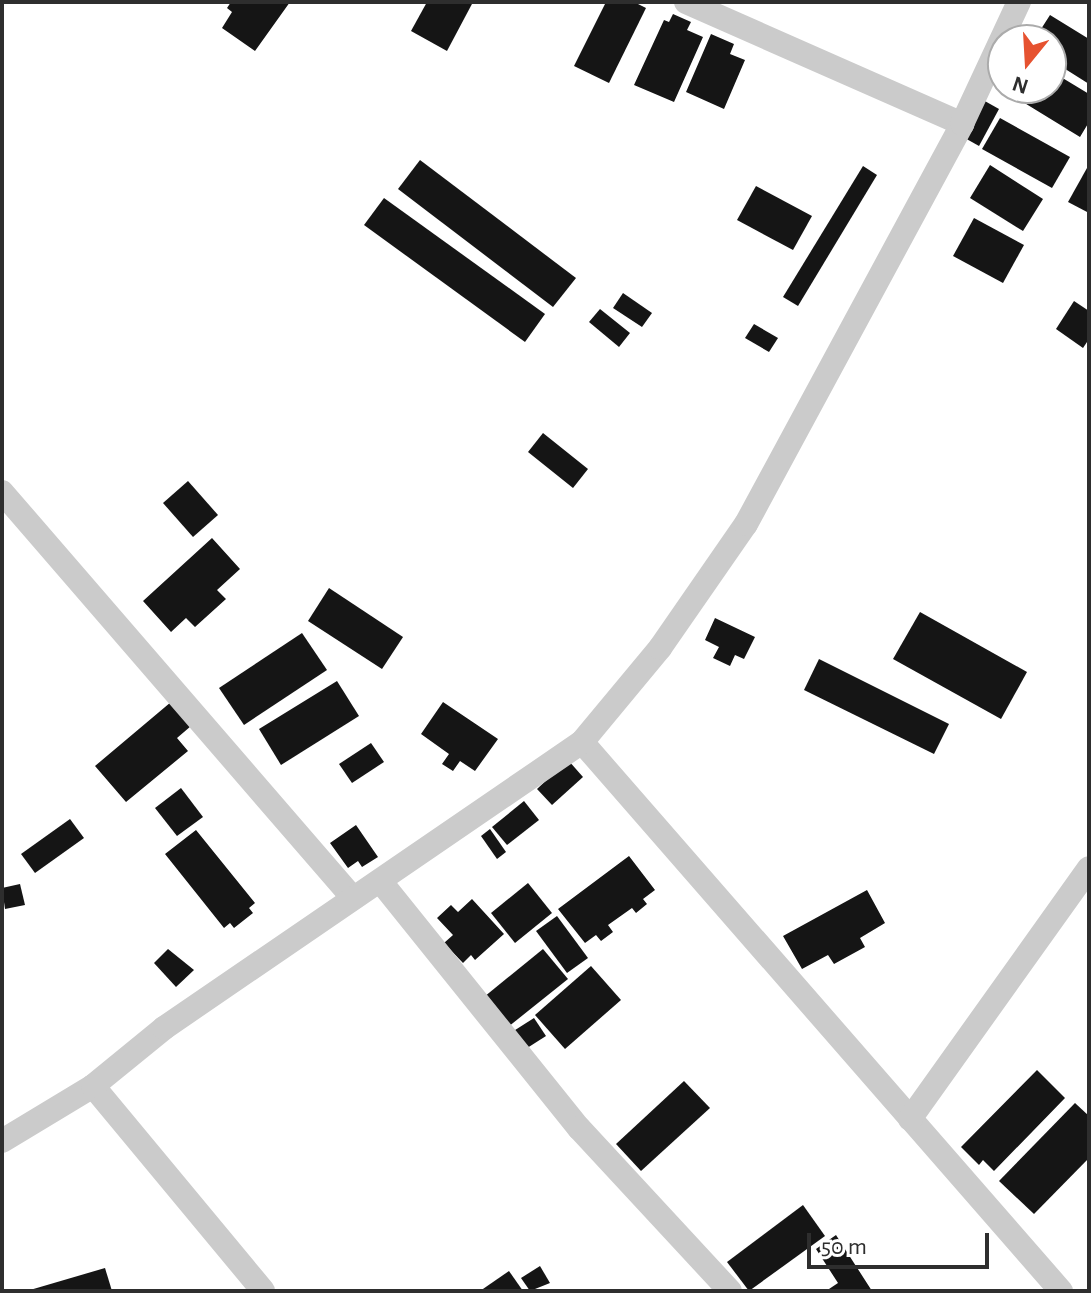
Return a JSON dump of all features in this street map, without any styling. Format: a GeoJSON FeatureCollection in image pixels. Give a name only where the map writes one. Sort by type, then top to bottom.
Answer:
{"type":"FeatureCollection","features":[{"type":"Feature","properties":{"kind":"street"},"geometry":{"type":"LineString","coordinates":[[686,2],[962,124]]}},
{"type":"Feature","properties":{"kind":"street"},"geometry":{"type":"LineString","coordinates":[[2,1141],[93,1086],[164,1028],[582,742],[660,648],[746,524],[962,124],[1019,2]]}},
{"type":"Feature","properties":{"kind":"street"},"geometry":{"type":"LineString","coordinates":[[2,492],[353,898]]}},
{"type":"Feature","properties":{"kind":"street"},"geometry":{"type":"LineString","coordinates":[[582,742],[1061,1291]]}},
{"type":"Feature","properties":{"kind":"street"},"geometry":{"type":"LineString","coordinates":[[910,1119],[1089,868]]}},
{"type":"Feature","properties":{"kind":"street"},"geometry":{"type":"LineString","coordinates":[[381,882],[579,1128],[730,1291]]}},
{"type":"Feature","properties":{"kind":"street"},"geometry":{"type":"LineString","coordinates":[[93,1086],[263,1291]]}},
{"type":"Feature","properties":{"kind":"building"},"geometry":{"type":"Polygon","coordinates":[[[231,2],[290,2],[255,51],[222,28],[232,12],[227,8],[231,2]]]}},
{"type":"Feature","properties":{"kind":"building"},"geometry":{"type":"Polygon","coordinates":[[[427,2],[473,2],[447,51],[411,31],[427,2]]]}},
{"type":"Feature","properties":{"kind":"building"},"geometry":{"type":"Polygon","coordinates":[[[606,2],[634,2],[646,8],[609,83],[574,66],[606,2]]]}},
{"type":"Feature","properties":{"kind":"building"},"geometry":{"type":"Polygon","coordinates":[[[673,14],[691,22],[687,30],[703,37],[674,102],[634,85],[664,20],[669,22],[673,14]]]}},
{"type":"Feature","properties":{"kind":"building"},"geometry":{"type":"Polygon","coordinates":[[[1050,15],[1065,24],[1044,24],[1050,15]]]}},
{"type":"Feature","properties":{"kind":"building"},"geometry":{"type":"Polygon","coordinates":[[[1067,25],[1089,39],[1089,84],[1067,70],[1067,25]]]}},
{"type":"Feature","properties":{"kind":"building"},"geometry":{"type":"Polygon","coordinates":[[[711,34],[734,44],[730,54],[745,60],[724,109],[686,92],[711,34]]]}},
{"type":"Feature","properties":{"kind":"building"},"geometry":{"type":"Polygon","coordinates":[[[1067,81],[1089,94],[1089,122],[1080,137],[1026,104],[1067,104],[1067,81]]]}},
{"type":"Feature","properties":{"kind":"building"},"geometry":{"type":"Polygon","coordinates":[[[983,100],[999,109],[979,146],[963,137],[983,100]]]}},
{"type":"Feature","properties":{"kind":"building"},"geometry":{"type":"Polygon","coordinates":[[[1000,118],[1070,157],[1052,188],[982,149],[1000,118]]]}},
{"type":"Feature","properties":{"kind":"building"},"geometry":{"type":"Polygon","coordinates":[[[420,160],[576,278],[553,307],[398,189],[420,160]]]}},
{"type":"Feature","properties":{"kind":"building"},"geometry":{"type":"Polygon","coordinates":[[[990,165],[1043,199],[1023,231],[970,198],[990,165]]]}},
{"type":"Feature","properties":{"kind":"building"},"geometry":{"type":"Polygon","coordinates":[[[863,166],[877,175],[798,306],[783,297],[863,166]]]}},
{"type":"Feature","properties":{"kind":"building"},"geometry":{"type":"Polygon","coordinates":[[[1089,169],[1089,213],[1068,202],[1089,169]]]}},
{"type":"Feature","properties":{"kind":"building"},"geometry":{"type":"Polygon","coordinates":[[[756,186],[812,216],[793,250],[737,220],[756,186]]]}},
{"type":"Feature","properties":{"kind":"building"},"geometry":{"type":"Polygon","coordinates":[[[384,198],[545,314],[525,342],[364,225],[384,198]]]}},
{"type":"Feature","properties":{"kind":"building"},"geometry":{"type":"Polygon","coordinates":[[[974,218],[1024,245],[1003,283],[953,256],[974,218]]]}},
{"type":"Feature","properties":{"kind":"building"},"geometry":{"type":"Polygon","coordinates":[[[623,293],[652,313],[642,327],[613,308],[623,293]]]}},
{"type":"Feature","properties":{"kind":"building"},"geometry":{"type":"Polygon","coordinates":[[[1074,301],[1089,311],[1089,339],[1083,348],[1056,329],[1074,301]]]}},
{"type":"Feature","properties":{"kind":"building"},"geometry":{"type":"Polygon","coordinates":[[[600,309],[630,333],[619,347],[589,322],[600,309]]]}},
{"type":"Feature","properties":{"kind":"building"},"geometry":{"type":"Polygon","coordinates":[[[754,324],[778,338],[769,352],[745,338],[754,324]]]}},
{"type":"Feature","properties":{"kind":"building"},"geometry":{"type":"Polygon","coordinates":[[[543,433],[588,469],[573,488],[528,452],[543,433]]]}},
{"type":"Feature","properties":{"kind":"building"},"geometry":{"type":"Polygon","coordinates":[[[188,481],[218,515],[193,537],[163,503],[188,481]]]}},
{"type":"Feature","properties":{"kind":"building"},"geometry":{"type":"Polygon","coordinates":[[[212,538],[240,569],[217,590],[226,599],[195,627],[186,618],[171,632],[143,601],[212,538]]]}},
{"type":"Feature","properties":{"kind":"building"},"geometry":{"type":"Polygon","coordinates":[[[329,588],[403,637],[382,669],[308,621],[329,588]]]}},
{"type":"Feature","properties":{"kind":"building"},"geometry":{"type":"Polygon","coordinates":[[[920,612],[1027,672],[1001,719],[893,659],[920,612]]]}},
{"type":"Feature","properties":{"kind":"building"},"geometry":{"type":"Polygon","coordinates":[[[715,618],[755,637],[744,659],[735,655],[730,666],[713,658],[719,647],[705,640],[715,618]]]}},
{"type":"Feature","properties":{"kind":"building"},"geometry":{"type":"Polygon","coordinates":[[[302,633],[327,670],[244,725],[219,688],[302,633]]]}},
{"type":"Feature","properties":{"kind":"building"},"geometry":{"type":"Polygon","coordinates":[[[819,659],[949,724],[934,754],[804,690],[819,659]]]}},
{"type":"Feature","properties":{"kind":"building"},"geometry":{"type":"Polygon","coordinates":[[[337,681],[359,716],[281,765],[259,729],[337,681]]]}},
{"type":"Feature","properties":{"kind":"building"},"geometry":{"type":"Polygon","coordinates":[[[171,702],[191,726],[177,738],[188,751],[126,802],[95,766],[171,702]]]}},
{"type":"Feature","properties":{"kind":"building"},"geometry":{"type":"Polygon","coordinates":[[[443,702],[498,739],[475,771],[460,761],[453,771],[442,764],[449,754],[421,734],[443,702]]]}},
{"type":"Feature","properties":{"kind":"building"},"geometry":{"type":"Polygon","coordinates":[[[371,743],[384,762],[352,783],[339,764],[371,743]]]}},
{"type":"Feature","properties":{"kind":"building"},"geometry":{"type":"Polygon","coordinates":[[[568,760],[583,777],[552,805],[537,789],[568,760]]]}},
{"type":"Feature","properties":{"kind":"building"},"geometry":{"type":"Polygon","coordinates":[[[181,788],[203,817],[177,836],[155,808],[181,788]]]}},
{"type":"Feature","properties":{"kind":"building"},"geometry":{"type":"Polygon","coordinates":[[[524,801],[539,820],[507,845],[492,827],[524,801]]]}},
{"type":"Feature","properties":{"kind":"building"},"geometry":{"type":"Polygon","coordinates":[[[70,819],[84,838],[35,873],[21,854],[70,819]]]}},
{"type":"Feature","properties":{"kind":"building"},"geometry":{"type":"Polygon","coordinates":[[[356,825],[378,857],[362,867],[358,861],[348,868],[330,843],[356,825]]]}},
{"type":"Feature","properties":{"kind":"building"},"geometry":{"type":"Polygon","coordinates":[[[490,829],[506,852],[497,859],[481,836],[490,829]]]}},
{"type":"Feature","properties":{"kind":"building"},"geometry":{"type":"Polygon","coordinates":[[[196,830],[255,903],[249,908],[253,913],[234,928],[230,923],[224,928],[165,854],[196,830]]]}},
{"type":"Feature","properties":{"kind":"building"},"geometry":{"type":"Polygon","coordinates":[[[629,856],[655,890],[643,899],[647,904],[636,913],[632,908],[608,925],[613,932],[601,941],[596,935],[585,943],[558,909],[629,856]]]}},
{"type":"Feature","properties":{"kind":"building"},"geometry":{"type":"Polygon","coordinates":[[[528,883],[552,913],[515,943],[491,913],[528,883]]]}},
{"type":"Feature","properties":{"kind":"building"},"geometry":{"type":"Polygon","coordinates":[[[20,884],[25,905],[5,909],[2,888],[20,884]]]}},
{"type":"Feature","properties":{"kind":"building"},"geometry":{"type":"Polygon","coordinates":[[[867,890],[885,923],[860,938],[865,947],[834,964],[828,955],[802,969],[783,936],[867,890]]]}},
{"type":"Feature","properties":{"kind":"building"},"geometry":{"type":"Polygon","coordinates":[[[472,899],[504,934],[475,960],[471,955],[463,963],[444,943],[453,935],[437,918],[451,905],[458,912],[472,899]]]}},
{"type":"Feature","properties":{"kind":"building"},"geometry":{"type":"Polygon","coordinates":[[[557,916],[588,958],[567,973],[536,931],[557,916]]]}},
{"type":"Feature","properties":{"kind":"building"},"geometry":{"type":"Polygon","coordinates":[[[168,949],[194,970],[176,987],[154,963],[168,949]]]}},
{"type":"Feature","properties":{"kind":"building"},"geometry":{"type":"Polygon","coordinates":[[[543,949],[568,979],[508,1027],[484,997],[543,949]]]}},
{"type":"Feature","properties":{"kind":"building"},"geometry":{"type":"Polygon","coordinates":[[[591,966],[621,1000],[565,1049],[535,1015],[591,966]]]}},
{"type":"Feature","properties":{"kind":"building"},"geometry":{"type":"Polygon","coordinates":[[[534,1018],[546,1036],[524,1050],[512,1032],[534,1018]]]}},
{"type":"Feature","properties":{"kind":"building"},"geometry":{"type":"Polygon","coordinates":[[[1037,1070],[1065,1098],[994,1171],[983,1160],[979,1165],[961,1147],[1037,1070]]]}},
{"type":"Feature","properties":{"kind":"building"},"geometry":{"type":"Polygon","coordinates":[[[684,1081],[710,1108],[641,1171],[616,1144],[684,1081]]]}},
{"type":"Feature","properties":{"kind":"building"},"geometry":{"type":"Polygon","coordinates":[[[1075,1103],[1089,1116],[1089,1158],[1034,1214],[999,1181],[1075,1103]]]}},
{"type":"Feature","properties":{"kind":"building"},"geometry":{"type":"Polygon","coordinates":[[[803,1205],[825,1236],[749,1291],[727,1262],[803,1205]]]}},
{"type":"Feature","properties":{"kind":"building"},"geometry":{"type":"Polygon","coordinates":[[[836,1235],[872,1291],[826,1291],[838,1283],[816,1249],[836,1235]]]}},
{"type":"Feature","properties":{"kind":"building"},"geometry":{"type":"Polygon","coordinates":[[[540,1266],[550,1283],[530,1291],[521,1278],[540,1266]]]}},
{"type":"Feature","properties":{"kind":"building"},"geometry":{"type":"Polygon","coordinates":[[[105,1268],[112,1291],[30,1291],[30,1290],[105,1268]]]}},
{"type":"Feature","properties":{"kind":"building"},"geometry":{"type":"Polygon","coordinates":[[[509,1271],[523,1291],[480,1291],[509,1271]]]}}]}
